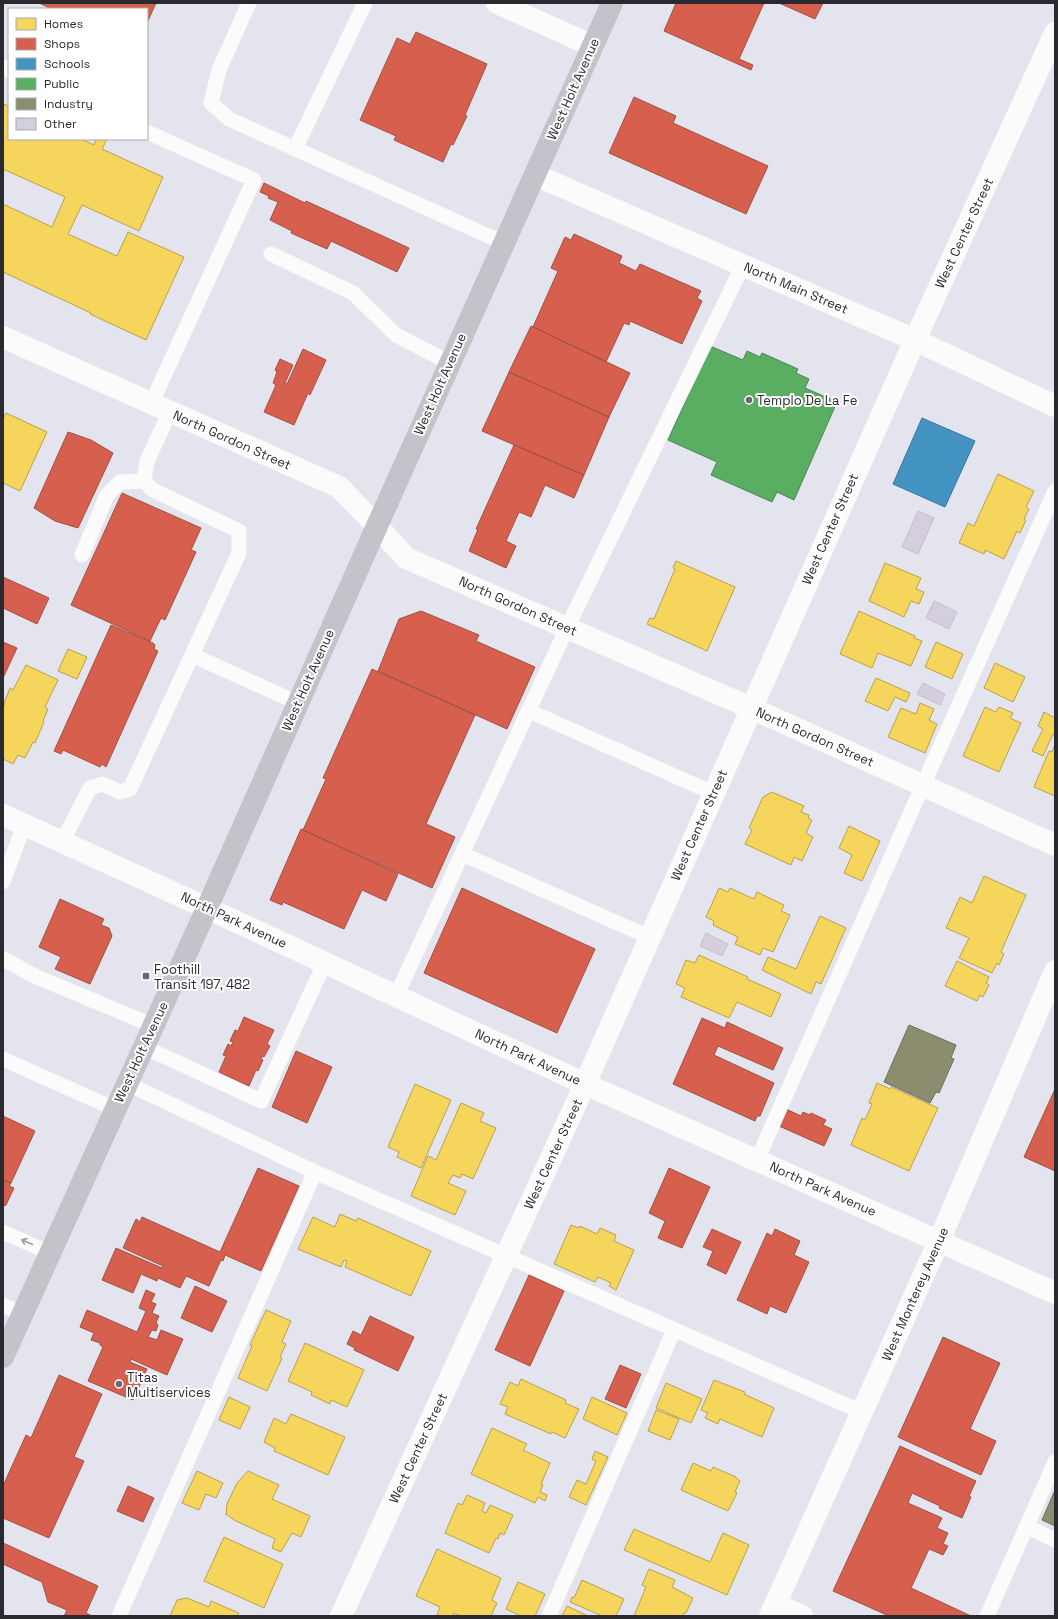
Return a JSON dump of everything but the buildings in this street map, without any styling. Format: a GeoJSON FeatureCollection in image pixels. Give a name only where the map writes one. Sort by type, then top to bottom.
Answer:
{"type":"FeatureCollection","features":[{"type":"Feature","properties":{"kind":"main road","name":"West Holt Avenue"},"geometry":{"type":"LineString","coordinates":[[3,1357],[128,1084],[376,526],[612,3]]}},
{"type":"Feature","properties":{"kind":"street"},"geometry":{"type":"LineString","coordinates":[[497,3],[593,46]]}},
{"type":"Feature","properties":{"kind":"street","name":"West Center Street"},"geometry":{"type":"LineString","coordinates":[[341,1616],[585,1084],[915,340],[1055,33]]}},
{"type":"Feature","properties":{"kind":"street","name":"North Main Street"},"geometry":{"type":"LineString","coordinates":[[535,175],[915,340],[1055,406]]}},
{"type":"Feature","properties":{"kind":"street","name":"North Gordon Street"},"geometry":{"type":"LineString","coordinates":[[3,337],[339,488],[406,558],[751,708],[1055,845]]}},
{"type":"Feature","properties":{"kind":"street","name":"North Park Avenue"},"geometry":{"type":"LineString","coordinates":[[3,816],[325,962],[585,1084],[1055,1293]]}},
{"type":"Feature","properties":{"kind":"street","name":"West Monterey Avenue"},"geometry":{"type":"LineString","coordinates":[[773,1610],[940,1241],[1055,971]]}},
{"type":"Feature","properties":{"kind":"street"},"geometry":{"type":"LineString","coordinates":[[773,1610],[802,1616]]}},
{"type":"Feature","properties":{"kind":"lane"},"geometry":{"type":"LineString","coordinates":[[249,3],[219,70],[211,103],[229,119],[504,243]]}},
{"type":"Feature","properties":{"kind":"lane"},"geometry":{"type":"LineString","coordinates":[[295,149],[365,3]]}},
{"type":"Feature","properties":{"kind":"lane"},"geometry":{"type":"LineString","coordinates":[[144,481],[147,461],[160,408],[254,180],[148,132]]}},
{"type":"Feature","properties":{"kind":"lane"},"geometry":{"type":"LineString","coordinates":[[271,254],[353,293],[396,335],[450,363]]}},
{"type":"Feature","properties":{"kind":"lane"},"geometry":{"type":"LineString","coordinates":[[396,996],[567,628],[743,265]]}},
{"type":"Feature","properties":{"kind":"lane"},"geometry":{"type":"LineString","coordinates":[[62,842],[90,788],[102,784],[120,792],[130,789],[239,553],[239,531],[153,490],[144,481],[120,482],[107,496],[82,555]]}},
{"type":"Feature","properties":{"kind":"lane"},"geometry":{"type":"LineString","coordinates":[[757,1160],[922,785],[1055,491]]}},
{"type":"Feature","properties":{"kind":"lane"},"geometry":{"type":"LineString","coordinates":[[192,655],[298,703]]}},
{"type":"Feature","properties":{"kind":"lane"},"geometry":{"type":"LineString","coordinates":[[529,711],[713,793]]}},
{"type":"Feature","properties":{"kind":"lane"},"geometry":{"type":"LineString","coordinates":[[3,882],[24,825]]}},
{"type":"Feature","properties":{"kind":"lane"},"geometry":{"type":"LineString","coordinates":[[462,854],[649,938]]}},
{"type":"Feature","properties":{"kind":"lane"},"geometry":{"type":"LineString","coordinates":[[3,959],[36,977],[154,1026]]}},
{"type":"Feature","properties":{"kind":"lane"},"geometry":{"type":"LineString","coordinates":[[144,1047],[261,1101],[325,962]]}},
{"type":"Feature","properties":{"kind":"lane"},"geometry":{"type":"LineString","coordinates":[[3,1059],[116,1109]]}},
{"type":"Feature","properties":{"kind":"lane"},"geometry":{"type":"LineString","coordinates":[[128,1084],[315,1172],[862,1412]]}},
{"type":"Feature","properties":{"kind":"lane"},"geometry":{"type":"LineString","coordinates":[[119,1616],[315,1172]]}},
{"type":"Feature","properties":{"kind":"lane"},"geometry":{"type":"LineString","coordinates":[[3,1232],[50,1253]]}},
{"type":"Feature","properties":{"kind":"lane"},"geometry":{"type":"LineString","coordinates":[[3,1305],[22,1314]]}},
{"type":"Feature","properties":{"kind":"lane"},"geometry":{"type":"LineString","coordinates":[[549,1616],[674,1330]]}},
{"type":"Feature","properties":{"kind":"lane"},"geometry":{"type":"LineString","coordinates":[[987,1616],[1055,1462]]}},
{"type":"Feature","properties":{"kind":"lane"},"geometry":{"type":"LineString","coordinates":[[1026,1527],[1055,1540]]}},
{"type":"Feature","properties":{"kind":"place","name":"Templo De La Fe"},"geometry":{"type":"Point","coordinates":[749,400]}},
{"type":"Feature","properties":{"kind":"place","name":"Foothill Transit 197, 482"},"geometry":{"type":"Point","coordinates":[146,976]}},
{"type":"Feature","properties":{"kind":"place","name":"Titas Multiservices"},"geometry":{"type":"Point","coordinates":[119,1384]}}]}
